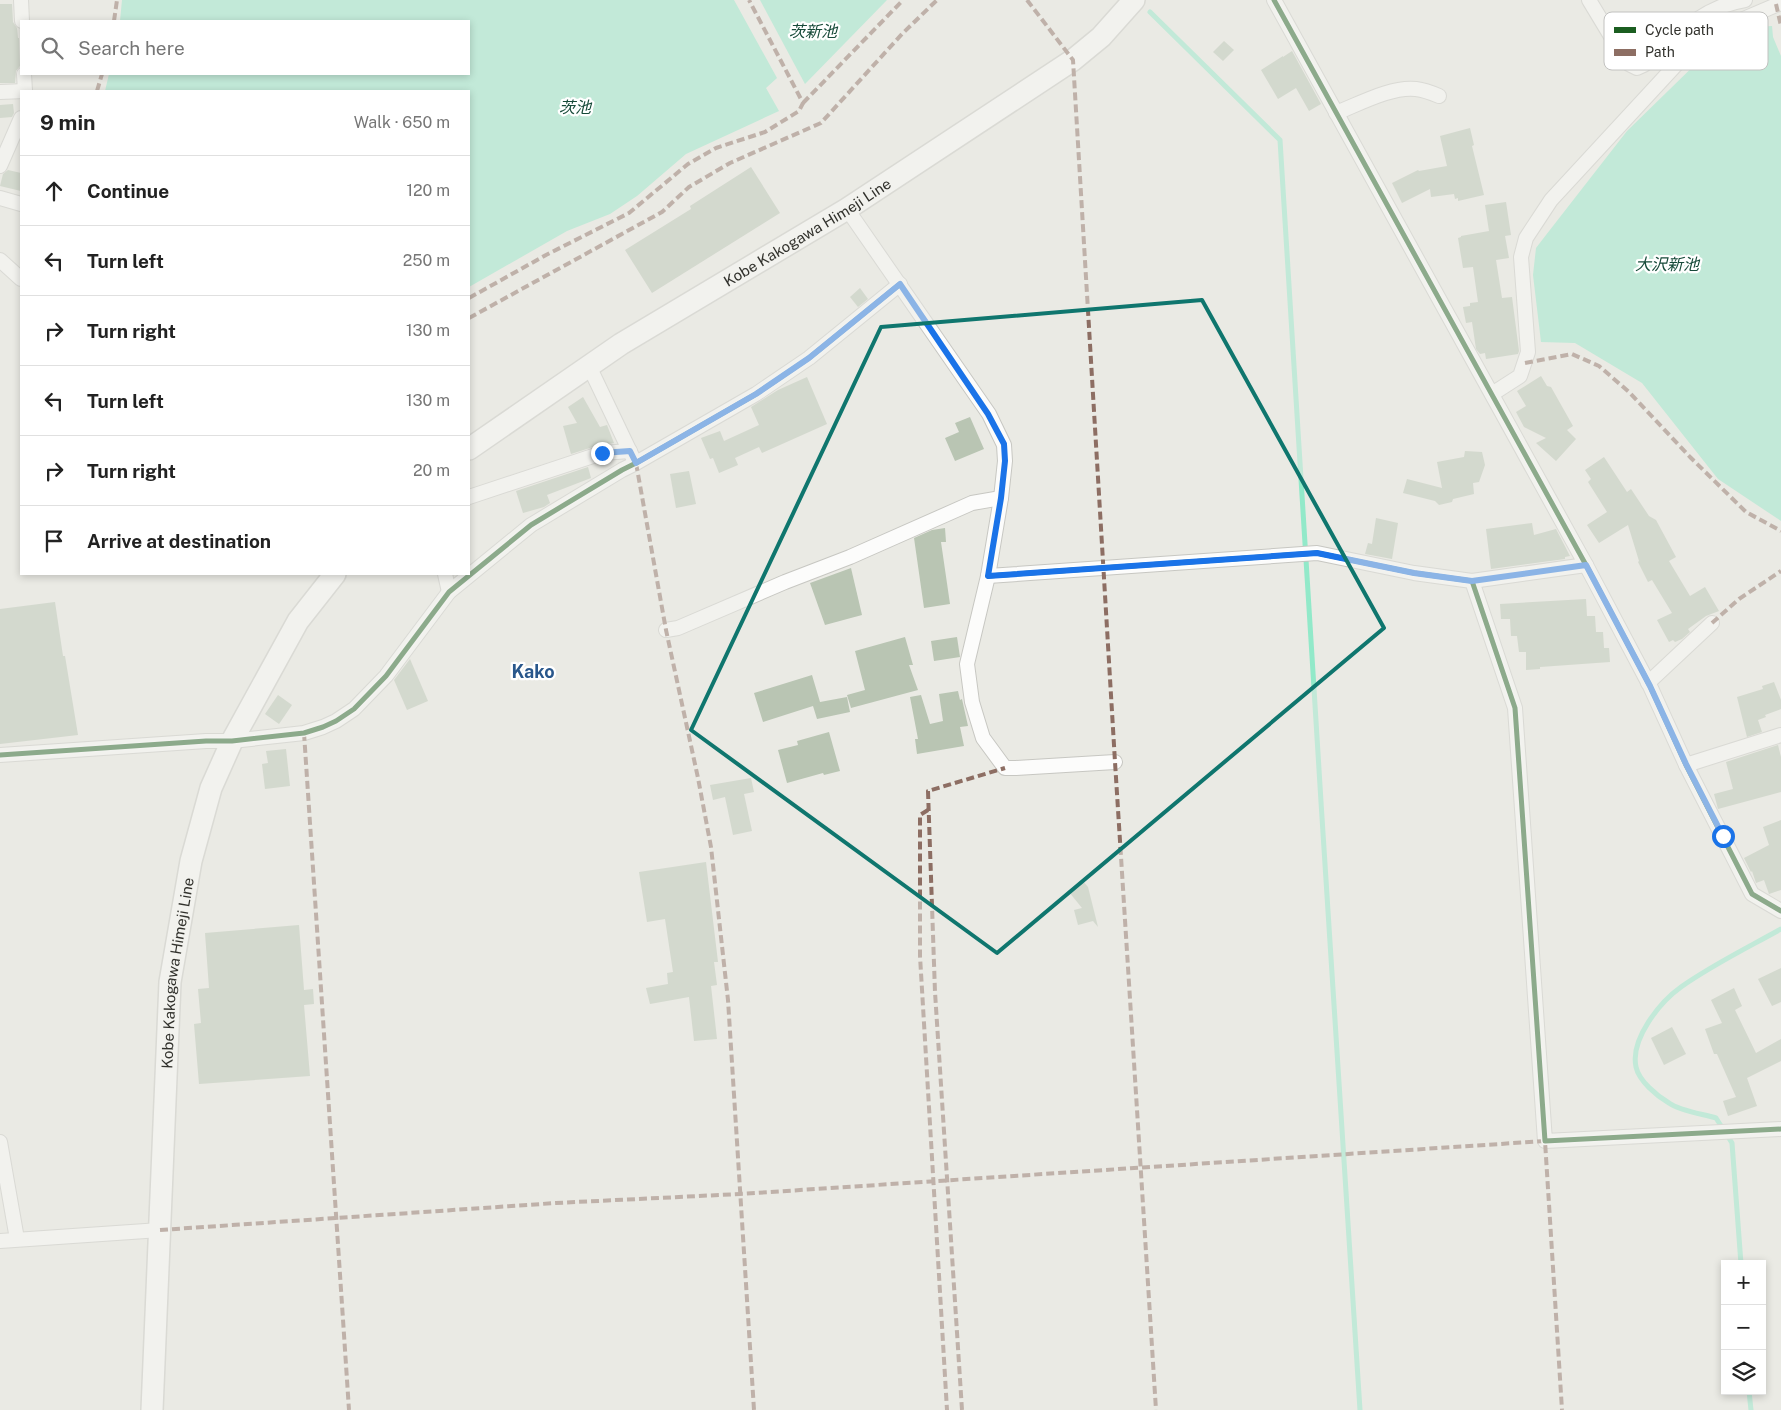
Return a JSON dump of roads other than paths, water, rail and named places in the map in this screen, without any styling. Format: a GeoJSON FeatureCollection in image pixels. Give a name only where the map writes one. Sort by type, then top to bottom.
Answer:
{"type":"FeatureCollection","features":[{"type":"Feature","properties":{"kind":"main road","name":"Kobe Kakogawa Himeji Line"},"geometry":{"type":"LineString","coordinates":[[470,448],[620,344],[847,209],[1073,60],[1101,37],[1134,0]]}},
{"type":"Feature","properties":{"kind":"main road","name":"Kobe Kakogawa Himeji Line"},"geometry":{"type":"LineString","coordinates":[[152,1410],[170,982],[191,861],[211,788],[232,741],[298,621],[334,575]]}},
{"type":"Feature","properties":{"kind":"street"},"geometry":{"type":"LineString","coordinates":[[21,0],[22,20]]}},
{"type":"Feature","properties":{"kind":"street"},"geometry":{"type":"LineString","coordinates":[[1274,0],[1586,565],[1648,683],[1686,764],[1752,894],[1781,911]]}},
{"type":"Feature","properties":{"kind":"street"},"geometry":{"type":"LineString","coordinates":[[1589,0],[1604,25]]}},
{"type":"Feature","properties":{"kind":"street"},"geometry":{"type":"LineString","coordinates":[[1708,12],[1745,0]]}},
{"type":"Feature","properties":{"kind":"street"},"geometry":{"type":"LineString","coordinates":[[1760,12],[1781,3]]}},
{"type":"Feature","properties":{"kind":"street"},"geometry":{"type":"LineString","coordinates":[[1492,394],[1520,376],[1528,352],[1521,256],[1526,238],[1551,200],[1671,70]]}},
{"type":"Feature","properties":{"kind":"street"},"geometry":{"type":"LineString","coordinates":[[24,75],[25,90]]}},
{"type":"Feature","properties":{"kind":"street"},"geometry":{"type":"LineString","coordinates":[[1336,113],[1388,92],[1404,89],[1417,89],[1439,96]]}},
{"type":"Feature","properties":{"kind":"street"},"geometry":{"type":"LineString","coordinates":[[0,92],[20,91]]}},
{"type":"Feature","properties":{"kind":"street"},"geometry":{"type":"LineString","coordinates":[[0,166],[20,120]]}},
{"type":"Feature","properties":{"kind":"street"},"geometry":{"type":"LineString","coordinates":[[0,198],[20,204]]}},
{"type":"Feature","properties":{"kind":"street"},"geometry":{"type":"LineString","coordinates":[[847,209],[988,414],[1004,444],[1005,461],[1001,498],[988,576],[967,664],[972,702],[983,738],[1005,768],[1115,762]]}},
{"type":"Feature","properties":{"kind":"street"},"geometry":{"type":"LineString","coordinates":[[0,260],[20,278]]}},
{"type":"Feature","properties":{"kind":"street"},"geometry":{"type":"LineString","coordinates":[[470,575],[531,525],[622,470],[633,457],[771,384],[809,358],[900,284]]}},
{"type":"Feature","properties":{"kind":"street"},"geometry":{"type":"LineString","coordinates":[[589,366],[633,457]]}},
{"type":"Feature","properties":{"kind":"street"},"geometry":{"type":"LineString","coordinates":[[470,497],[602,453],[633,457]]}},
{"type":"Feature","properties":{"kind":"street"},"geometry":{"type":"LineString","coordinates":[[666,630],[678,628],[785,582],[850,557],[972,503],[1001,498]]}},
{"type":"Feature","properties":{"kind":"street"},"geometry":{"type":"LineString","coordinates":[[988,576],[1317,553],[1414,573],[1472,581],[1586,565]]}},
{"type":"Feature","properties":{"kind":"street"},"geometry":{"type":"LineString","coordinates":[[445,575],[449,592]]}},
{"type":"Feature","properties":{"kind":"street"},"geometry":{"type":"LineString","coordinates":[[0,755],[206,741],[232,741],[304,732],[330,724],[354,709],[386,676],[449,592],[470,575]]}},
{"type":"Feature","properties":{"kind":"street"},"geometry":{"type":"LineString","coordinates":[[1472,581],[1515,708],[1545,1141],[1781,1128]]}},
{"type":"Feature","properties":{"kind":"street"},"geometry":{"type":"LineString","coordinates":[[1648,683],[1712,622]]}},
{"type":"Feature","properties":{"kind":"street"},"geometry":{"type":"LineString","coordinates":[[1686,764],[1781,735]]}},
{"type":"Feature","properties":{"kind":"street"},"geometry":{"type":"LineString","coordinates":[[0,1142],[17,1239]]}},
{"type":"Feature","properties":{"kind":"street"},"geometry":{"type":"LineString","coordinates":[[0,1241],[160,1230]]}},
{"type":"Feature","properties":{"kind":"water","name":"茨池"},"geometry":{"type":"Polygon","coordinates":[[[122,0],[734,0],[777,78],[766,88],[779,111],[686,154],[637,196],[610,214],[567,231],[470,286],[470,90],[105,90],[109,75],[470,75],[470,20],[120,20],[122,0]]]}},
{"type":"Feature","properties":{"kind":"water","name":"茨新池"},"geometry":{"type":"Polygon","coordinates":[[[760,0],[887,0],[805,84],[760,0]]]}},
{"type":"Feature","properties":{"kind":"water","name":"大沢新池"},"geometry":{"type":"Polygon","coordinates":[[[1768,26],[1772,26],[1773,37],[1781,56],[1781,521],[1718,479],[1642,383],[1575,343],[1541,342],[1533,275],[1536,248],[1627,131],[1690,70],[1768,70],[1768,26]]]}},
{"type":"Feature","properties":{"kind":"waterway"},"geometry":{"type":"LineString","coordinates":[[1150,12],[1280,140],[1360,1410]]}},
{"type":"Feature","properties":{"kind":"waterway"},"geometry":{"type":"LineString","coordinates":[[1741,1260],[1732,1143],[1716,1118],[1674,1106],[1654,1092],[1641,1078],[1636,1067],[1635,1056],[1642,1033],[1648,1022],[1664,1002],[1681,987],[1705,971],[1781,929]]}},
{"type":"Feature","properties":{"kind":"waterway"},"geometry":{"type":"LineString","coordinates":[[1749,1395],[1751,1410]]}},
{"type":"Feature","properties":{"kind":"district","name":"Kako"},"geometry":{"type":"Point","coordinates":[533,671]}}]}
